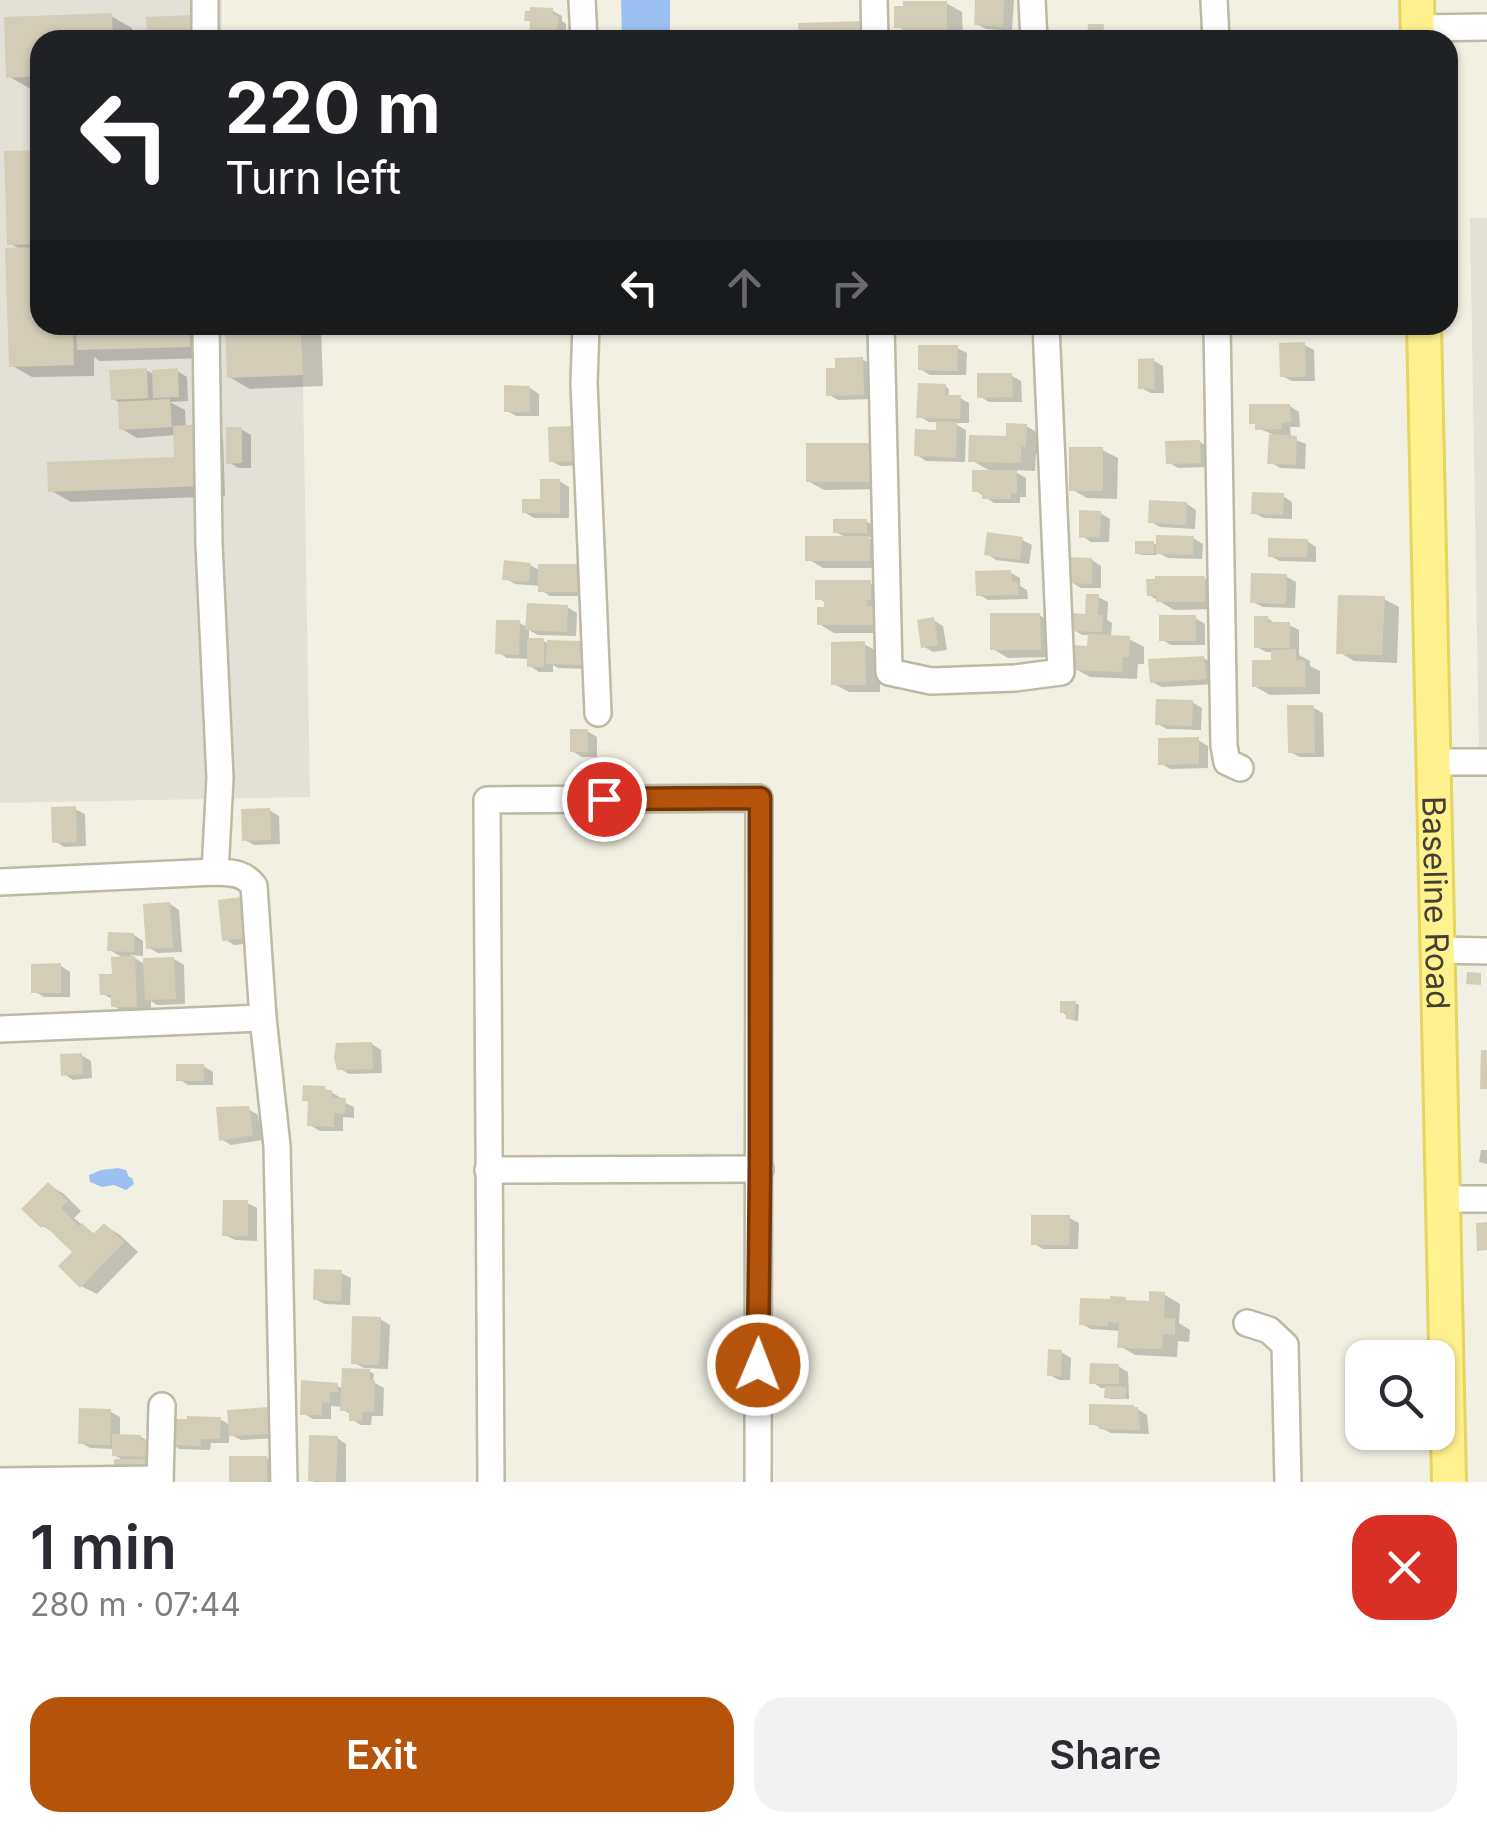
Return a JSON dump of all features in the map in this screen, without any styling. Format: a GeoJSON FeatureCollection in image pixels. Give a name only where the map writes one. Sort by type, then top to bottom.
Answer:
{"type":"FeatureCollection","features":[{"type":"Feature","properties":{"kind":"main road","name":"Baseline Road"},"geometry":{"type":"LineString","coordinates":[[1424,335],[1449,1482]]}},
{"type":"Feature","properties":{"kind":"street"},"geometry":{"type":"LineString","coordinates":[[205,0],[205,30]]}},
{"type":"Feature","properties":{"kind":"street"},"geometry":{"type":"LineString","coordinates":[[582,0],[584,30]]}},
{"type":"Feature","properties":{"kind":"street"},"geometry":{"type":"LineString","coordinates":[[874,0],[874,30]]}},
{"type":"Feature","properties":{"kind":"street"},"geometry":{"type":"LineString","coordinates":[[1032,0],[1034,30]]}},
{"type":"Feature","properties":{"kind":"street"},"geometry":{"type":"LineString","coordinates":[[1214,0],[1216,30]]}},
{"type":"Feature","properties":{"kind":"street"},"geometry":{"type":"LineString","coordinates":[[1418,23],[1487,27]]}},
{"type":"Feature","properties":{"kind":"street"},"geometry":{"type":"LineString","coordinates":[[206,335],[220,778],[216,872]]}},
{"type":"Feature","properties":{"kind":"street"},"geometry":{"type":"LineString","coordinates":[[586,335],[584,383],[598,713]]}},
{"type":"Feature","properties":{"kind":"street"},"geometry":{"type":"LineString","coordinates":[[881,335],[889,672],[931,681],[1060,672],[1046,335]]}},
{"type":"Feature","properties":{"kind":"street"},"geometry":{"type":"LineString","coordinates":[[1217,335],[1224,746],[1227,762],[1240,768]]}},
{"type":"Feature","properties":{"kind":"street"},"geometry":{"type":"LineString","coordinates":[[1434,762],[1487,762]]}},
{"type":"Feature","properties":{"kind":"street"},"geometry":{"type":"LineString","coordinates":[[490,1482],[487,800],[760,798],[758,1482]]}},
{"type":"Feature","properties":{"kind":"street"},"geometry":{"type":"LineString","coordinates":[[0,882],[216,872],[239,873],[254,886],[277,1146],[284,1482]]}},
{"type":"Feature","properties":{"kind":"street"},"geometry":{"type":"LineString","coordinates":[[1438,950],[1487,951]]}},
{"type":"Feature","properties":{"kind":"street"},"geometry":{"type":"LineString","coordinates":[[0,1029],[263,1018]]}},
{"type":"Feature","properties":{"kind":"street"},"geometry":{"type":"LineString","coordinates":[[488,1170],[760,1169]]}},
{"type":"Feature","properties":{"kind":"street"},"geometry":{"type":"LineString","coordinates":[[1443,1199],[1487,1199]]}},
{"type":"Feature","properties":{"kind":"street"},"geometry":{"type":"LineString","coordinates":[[1247,1323],[1269,1330],[1284,1345],[1288,1482]]}},
{"type":"Feature","properties":{"kind":"street"},"geometry":{"type":"LineString","coordinates":[[0,1481],[160,1481],[162,1406]]}},
{"type":"Feature","properties":{"kind":"shaded area"},"geometry":{"type":"Polygon","coordinates":[[[0,0],[222,0],[222,30],[30,30],[30,335],[302,335],[310,797],[0,803],[0,0]]]}},
{"type":"Feature","properties":{"kind":"shaded area"},"geometry":{"type":"Polygon","coordinates":[[[1470,218],[1487,218],[1487,752],[1479,752],[1470,218]]]}},
{"type":"Feature","properties":{"kind":"water"},"geometry":{"type":"Polygon","coordinates":[[[621,0],[670,0],[670,30],[622,30],[621,0]]]}},
{"type":"Feature","properties":{"kind":"water"},"geometry":{"type":"Polygon","coordinates":[[[118,1168],[126,1170],[132,1178],[134,1184],[126,1190],[90,1182],[89,1175],[118,1168]]]}},
{"type":"Feature","properties":{"kind":"building"},"geometry":{"type":"Polygon","coordinates":[[[975,0],[1004,0],[1003,27],[974,25],[975,0]]]}},
{"type":"Feature","properties":{"kind":"building"},"geometry":{"type":"Polygon","coordinates":[[[903,1],[947,1],[947,30],[894,28],[894,6],[903,6],[903,1]]]}},
{"type":"Feature","properties":{"kind":"building"},"geometry":{"type":"Polygon","coordinates":[[[530,7],[553,8],[553,15],[558,16],[557,30],[529,30],[530,21],[524,21],[525,11],[530,11],[530,7]]]}},
{"type":"Feature","properties":{"kind":"building"},"geometry":{"type":"Polygon","coordinates":[[[112,13],[113,30],[30,30],[30,77],[6,78],[4,17],[112,13]]]}},
{"type":"Feature","properties":{"kind":"building"},"geometry":{"type":"Polygon","coordinates":[[[191,15],[192,30],[147,30],[146,17],[191,15]]]}},
{"type":"Feature","properties":{"kind":"building"},"geometry":{"type":"Polygon","coordinates":[[[860,21],[860,30],[798,30],[798,23],[860,21]]]}},
{"type":"Feature","properties":{"kind":"building"},"geometry":{"type":"Polygon","coordinates":[[[1088,24],[1104,24],[1104,30],[1088,30],[1088,24]]]}},
{"type":"Feature","properties":{"kind":"building"},"geometry":{"type":"Polygon","coordinates":[[[30,150],[30,244],[7,245],[4,151],[30,150]]]}},
{"type":"Feature","properties":{"kind":"building"},"geometry":{"type":"Polygon","coordinates":[[[30,247],[30,335],[73,335],[74,365],[9,367],[5,248],[30,247]]]}},
{"type":"Feature","properties":{"kind":"building"},"geometry":{"type":"Polygon","coordinates":[[[76,335],[190,335],[190,347],[77,350],[76,335]]]}},
{"type":"Feature","properties":{"kind":"building"},"geometry":{"type":"Polygon","coordinates":[[[225,335],[301,335],[303,375],[227,378],[225,335]]]}},
{"type":"Feature","properties":{"kind":"building"},"geometry":{"type":"Polygon","coordinates":[[[1305,342],[1306,377],[1280,377],[1279,343],[1305,342]]]}},
{"type":"Feature","properties":{"kind":"building"},"geometry":{"type":"Polygon","coordinates":[[[918,345],[958,345],[957,371],[918,370],[918,345]]]}},
{"type":"Feature","properties":{"kind":"building"},"geometry":{"type":"Polygon","coordinates":[[[863,357],[864,395],[826,396],[826,368],[835,368],[835,358],[863,357]]]}},
{"type":"Feature","properties":{"kind":"building"},"geometry":{"type":"Polygon","coordinates":[[[1154,358],[1155,389],[1138,389],[1138,359],[1154,358]]]}},
{"type":"Feature","properties":{"kind":"building"},"geometry":{"type":"Polygon","coordinates":[[[147,368],[148,398],[111,400],[109,370],[147,368]]]}},
{"type":"Feature","properties":{"kind":"building"},"geometry":{"type":"Polygon","coordinates":[[[178,368],[179,397],[153,398],[152,370],[178,368]]]}},
{"type":"Feature","properties":{"kind":"building"},"geometry":{"type":"Polygon","coordinates":[[[977,373],[1012,373],[1013,397],[977,398],[977,373]]]}},
{"type":"Feature","properties":{"kind":"building"},"geometry":{"type":"Polygon","coordinates":[[[918,383],[946,384],[945,395],[961,395],[960,419],[916,418],[918,383]]]}},
{"type":"Feature","properties":{"kind":"building"},"geometry":{"type":"Polygon","coordinates":[[[504,385],[530,386],[530,412],[504,412],[504,385]]]}},
{"type":"Feature","properties":{"kind":"building"},"geometry":{"type":"Polygon","coordinates":[[[170,399],[172,427],[119,430],[118,402],[170,399]]]}},
{"type":"Feature","properties":{"kind":"building"},"geometry":{"type":"Polygon","coordinates":[[[1249,404],[1290,404],[1291,422],[1281,423],[1282,429],[1255,430],[1255,424],[1249,424],[1249,404]]]}},
{"type":"Feature","properties":{"kind":"building"},"geometry":{"type":"Polygon","coordinates":[[[936,421],[957,422],[956,458],[914,456],[915,429],[936,430],[936,421]]]}},
{"type":"Feature","properties":{"kind":"building"},"geometry":{"type":"Polygon","coordinates":[[[1006,423],[1027,424],[1021,463],[968,462],[969,435],[1006,436],[1006,423]]]}},
{"type":"Feature","properties":{"kind":"building"},"geometry":{"type":"Polygon","coordinates":[[[203,424],[205,486],[48,492],[47,462],[174,457],[173,426],[203,424]]]}},
{"type":"Feature","properties":{"kind":"building"},"geometry":{"type":"Polygon","coordinates":[[[577,426],[578,461],[549,462],[548,427],[577,426]]]}},
{"type":"Feature","properties":{"kind":"building"},"geometry":{"type":"Polygon","coordinates":[[[226,427],[242,427],[242,463],[226,464],[226,427]]]}},
{"type":"Feature","properties":{"kind":"building"},"geometry":{"type":"Polygon","coordinates":[[[1269,434],[1297,436],[1296,465],[1267,464],[1269,434]]]}},
{"type":"Feature","properties":{"kind":"building"},"geometry":{"type":"Polygon","coordinates":[[[1200,440],[1201,463],[1166,464],[1165,441],[1200,440]]]}},
{"type":"Feature","properties":{"kind":"building"},"geometry":{"type":"Polygon","coordinates":[[[806,443],[872,443],[872,482],[806,482],[806,443]]]}},
{"type":"Feature","properties":{"kind":"building"},"geometry":{"type":"Polygon","coordinates":[[[1069,447],[1103,447],[1103,491],[1069,491],[1069,447]]]}},
{"type":"Feature","properties":{"kind":"building"},"geometry":{"type":"Polygon","coordinates":[[[972,470],[1017,470],[1017,493],[1011,493],[1011,499],[982,499],[982,492],[972,492],[972,470]]]}},
{"type":"Feature","properties":{"kind":"building"},"geometry":{"type":"Polygon","coordinates":[[[540,479],[560,479],[560,514],[522,513],[522,499],[540,499],[540,479]]]}},
{"type":"Feature","properties":{"kind":"building"},"geometry":{"type":"Polygon","coordinates":[[[1252,492],[1284,493],[1283,515],[1251,514],[1252,492]]]}},
{"type":"Feature","properties":{"kind":"building"},"geometry":{"type":"Polygon","coordinates":[[[1149,500],[1187,502],[1186,525],[1148,523],[1149,500]]]}},
{"type":"Feature","properties":{"kind":"building"},"geometry":{"type":"Polygon","coordinates":[[[1079,510],[1101,511],[1100,537],[1079,538],[1079,510]]]}},
{"type":"Feature","properties":{"kind":"building"},"geometry":{"type":"Polygon","coordinates":[[[833,519],[867,519],[867,533],[833,533],[833,519]]]}},
{"type":"Feature","properties":{"kind":"building"},"geometry":{"type":"Polygon","coordinates":[[[987,532],[1023,537],[1020,560],[984,555],[987,532]]]}},
{"type":"Feature","properties":{"kind":"building"},"geometry":{"type":"Polygon","coordinates":[[[1156,535],[1194,536],[1193,555],[1156,554],[1156,535]]]}},
{"type":"Feature","properties":{"kind":"building"},"geometry":{"type":"Polygon","coordinates":[[[805,536],[870,536],[870,561],[805,561],[805,536]]]}},
{"type":"Feature","properties":{"kind":"building"},"geometry":{"type":"Polygon","coordinates":[[[1268,538],[1308,539],[1307,557],[1268,557],[1268,538]]]}},
{"type":"Feature","properties":{"kind":"building"},"geometry":{"type":"Polygon","coordinates":[[[1135,541],[1154,541],[1154,554],[1135,554],[1135,541]]]}},
{"type":"Feature","properties":{"kind":"building"},"geometry":{"type":"Polygon","coordinates":[[[1069,557],[1092,558],[1092,584],[1069,583],[1069,557]]]}},
{"type":"Feature","properties":{"kind":"building"},"geometry":{"type":"Polygon","coordinates":[[[504,560],[531,563],[529,582],[502,580],[504,560]]]}},
{"type":"Feature","properties":{"kind":"building"},"geometry":{"type":"Polygon","coordinates":[[[538,564],[578,564],[578,592],[538,592],[538,564]]]}},
{"type":"Feature","properties":{"kind":"building"},"geometry":{"type":"Polygon","coordinates":[[[1011,570],[1012,582],[1018,582],[1019,595],[976,596],[975,571],[1011,570]]]}},
{"type":"Feature","properties":{"kind":"building"},"geometry":{"type":"Polygon","coordinates":[[[1251,573],[1287,574],[1286,604],[1250,603],[1251,573]]]}},
{"type":"Feature","properties":{"kind":"building"},"geometry":{"type":"Polygon","coordinates":[[[1205,576],[1205,602],[1156,602],[1156,596],[1147,596],[1146,579],[1205,576]]]}},
{"type":"Feature","properties":{"kind":"building"},"geometry":{"type":"Polygon","coordinates":[[[815,580],[871,580],[871,600],[867,600],[867,606],[880,606],[880,625],[817,625],[817,607],[824,607],[824,600],[815,600],[815,580]]]}},
{"type":"Feature","properties":{"kind":"building"},"geometry":{"type":"Polygon","coordinates":[[[1086,594],[1099,594],[1102,632],[1069,631],[1070,613],[1085,614],[1086,594]]]}},
{"type":"Feature","properties":{"kind":"building"},"geometry":{"type":"Polygon","coordinates":[[[1338,595],[1385,596],[1382,655],[1336,654],[1338,595]]]}},
{"type":"Feature","properties":{"kind":"building"},"geometry":{"type":"Polygon","coordinates":[[[527,603],[568,605],[567,632],[525,630],[527,603]]]}},
{"type":"Feature","properties":{"kind":"building"},"geometry":{"type":"Polygon","coordinates":[[[990,613],[1040,613],[1041,650],[990,650],[990,613]]]}},
{"type":"Feature","properties":{"kind":"building"},"geometry":{"type":"Polygon","coordinates":[[[1159,615],[1196,615],[1196,641],[1159,641],[1159,615]]]}},
{"type":"Feature","properties":{"kind":"building"},"geometry":{"type":"Polygon","coordinates":[[[1254,616],[1268,616],[1268,622],[1290,622],[1290,648],[1254,648],[1254,616]]]}},
{"type":"Feature","properties":{"kind":"building"},"geometry":{"type":"Polygon","coordinates":[[[934,617],[938,645],[921,648],[917,620],[934,617]]]}},
{"type":"Feature","properties":{"kind":"building"},"geometry":{"type":"Polygon","coordinates":[[[496,620],[520,620],[519,655],[495,654],[496,620]]]}},
{"type":"Feature","properties":{"kind":"building"},"geometry":{"type":"Polygon","coordinates":[[[1088,634],[1130,636],[1129,657],[1123,657],[1122,672],[1072,670],[1073,645],[1087,646],[1088,634]]]}},
{"type":"Feature","properties":{"kind":"building"},"geometry":{"type":"Polygon","coordinates":[[[527,638],[544,638],[544,667],[527,667],[527,638]]]}},
{"type":"Feature","properties":{"kind":"building"},"geometry":{"type":"Polygon","coordinates":[[[547,640],[582,641],[581,665],[546,664],[547,640]]]}},
{"type":"Feature","properties":{"kind":"building"},"geometry":{"type":"Polygon","coordinates":[[[865,641],[866,685],[831,685],[831,642],[865,641]]]}},
{"type":"Feature","properties":{"kind":"building"},"geometry":{"type":"Polygon","coordinates":[[[1296,649],[1296,660],[1305,660],[1306,687],[1252,687],[1252,660],[1271,660],[1271,650],[1296,649]]]}},
{"type":"Feature","properties":{"kind":"building"},"geometry":{"type":"Polygon","coordinates":[[[1204,656],[1206,679],[1150,683],[1148,659],[1204,656]]]}},
{"type":"Feature","properties":{"kind":"building"},"geometry":{"type":"Polygon","coordinates":[[[1156,699],[1193,700],[1192,726],[1155,725],[1156,699]]]}},
{"type":"Feature","properties":{"kind":"building"},"geometry":{"type":"Polygon","coordinates":[[[1287,705],[1314,705],[1315,753],[1288,753],[1287,705]]]}},
{"type":"Feature","properties":{"kind":"building"},"geometry":{"type":"Polygon","coordinates":[[[570,729],[588,729],[588,752],[570,752],[570,729]]]}},
{"type":"Feature","properties":{"kind":"building"},"geometry":{"type":"Polygon","coordinates":[[[1199,737],[1199,764],[1158,765],[1158,738],[1199,737]]]}},
{"type":"Feature","properties":{"kind":"building"},"geometry":{"type":"Polygon","coordinates":[[[76,806],[77,842],[52,843],[51,807],[76,806]]]}},
{"type":"Feature","properties":{"kind":"building"},"geometry":{"type":"Polygon","coordinates":[[[270,808],[271,840],[242,841],[241,809],[270,808]]]}},
{"type":"Feature","properties":{"kind":"building"},"geometry":{"type":"Polygon","coordinates":[[[242,897],[246,938],[222,941],[218,900],[242,897]]]}},
{"type":"Feature","properties":{"kind":"building"},"geometry":{"type":"Polygon","coordinates":[[[170,902],[173,948],[146,949],[143,904],[170,902]]]}},
{"type":"Feature","properties":{"kind":"building"},"geometry":{"type":"Polygon","coordinates":[[[108,932],[134,933],[134,952],[107,951],[108,932]]]}},
{"type":"Feature","properties":{"kind":"building"},"geometry":{"type":"Polygon","coordinates":[[[135,956],[137,1007],[111,1007],[111,995],[100,995],[99,974],[112,974],[111,957],[135,956]]]}},
{"type":"Feature","properties":{"kind":"building"},"geometry":{"type":"Polygon","coordinates":[[[174,957],[176,999],[145,1000],[143,958],[174,957]]]}},
{"type":"Feature","properties":{"kind":"building"},"geometry":{"type":"Polygon","coordinates":[[[61,963],[61,993],[31,993],[31,964],[61,963]]]}},
{"type":"Feature","properties":{"kind":"building"},"geometry":{"type":"Polygon","coordinates":[[[1467,972],[1481,973],[1481,985],[1466,984],[1467,972]]]}},
{"type":"Feature","properties":{"kind":"building"},"geometry":{"type":"Polygon","coordinates":[[[1060,1001],[1076,1001],[1074,1020],[1060,1013],[1060,1001]]]}},
{"type":"Feature","properties":{"kind":"building"},"geometry":{"type":"Polygon","coordinates":[[[372,1042],[373,1069],[337,1070],[336,1043],[372,1042]]]}},
{"type":"Feature","properties":{"kind":"building"},"geometry":{"type":"Polygon","coordinates":[[[1481,1050],[1487,1050],[1487,1089],[1480,1089],[1481,1050]]]}},
{"type":"Feature","properties":{"kind":"building"},"geometry":{"type":"Polygon","coordinates":[[[82,1053],[83,1074],[61,1076],[60,1054],[82,1053]]]}},
{"type":"Feature","properties":{"kind":"building"},"geometry":{"type":"Polygon","coordinates":[[[176,1064],[204,1064],[204,1081],[176,1081],[176,1064]]]}},
{"type":"Feature","properties":{"kind":"building"},"geometry":{"type":"Polygon","coordinates":[[[303,1085],[325,1086],[325,1090],[332,1090],[332,1098],[346,1098],[345,1114],[334,1113],[334,1127],[307,1126],[308,1101],[302,1101],[303,1085]]]}},
{"type":"Feature","properties":{"kind":"building"},"geometry":{"type":"Polygon","coordinates":[[[249,1106],[253,1135],[219,1141],[216,1107],[249,1106]]]}},
{"type":"Feature","properties":{"kind":"building"},"geometry":{"type":"Polygon","coordinates":[[[48,1182],[68,1201],[61,1208],[79,1226],[82,1223],[93,1234],[104,1223],[124,1242],[80,1288],[58,1266],[72,1252],[21,1209],[48,1182]]]}},
{"type":"Feature","properties":{"kind":"building"},"geometry":{"type":"Polygon","coordinates":[[[223,1200],[248,1200],[248,1236],[222,1236],[223,1200]]]}},
{"type":"Feature","properties":{"kind":"building"},"geometry":{"type":"Polygon","coordinates":[[[1031,1215],[1070,1215],[1069,1245],[1031,1245],[1031,1215]]]}},
{"type":"Feature","properties":{"kind":"building"},"geometry":{"type":"Polygon","coordinates":[[[1487,1222],[1487,1250],[1477,1251],[1476,1223],[1487,1222]]]}},
{"type":"Feature","properties":{"kind":"building"},"geometry":{"type":"Polygon","coordinates":[[[314,1269],[342,1270],[341,1301],[313,1300],[314,1269]]]}},
{"type":"Feature","properties":{"kind":"building"},"geometry":{"type":"Polygon","coordinates":[[[1149,1291],[1165,1292],[1164,1318],[1175,1318],[1175,1335],[1163,1334],[1162,1349],[1117,1348],[1119,1323],[1079,1325],[1080,1298],[1110,1296],[1149,1301],[1149,1291]]]}},
{"type":"Feature","properties":{"kind":"building"},"geometry":{"type":"Polygon","coordinates":[[[352,1316],[381,1317],[379,1365],[351,1364],[352,1316]]]}},
{"type":"Feature","properties":{"kind":"building"},"geometry":{"type":"Polygon","coordinates":[[[1048,1349],[1062,1350],[1061,1376],[1047,1376],[1048,1349]]]}},
{"type":"Feature","properties":{"kind":"building"},"geometry":{"type":"Polygon","coordinates":[[[1090,1363],[1119,1364],[1119,1384],[1089,1384],[1090,1363]]]}},
{"type":"Feature","properties":{"kind":"building"},"geometry":{"type":"Polygon","coordinates":[[[342,1368],[370,1369],[370,1380],[375,1380],[374,1412],[362,1412],[362,1421],[349,1421],[349,1411],[340,1411],[342,1368]]]}},
{"type":"Feature","properties":{"kind":"building"},"geometry":{"type":"Polygon","coordinates":[[[301,1380],[338,1383],[338,1392],[330,1392],[330,1403],[322,1402],[322,1415],[300,1415],[301,1380]]]}},
{"type":"Feature","properties":{"kind":"building"},"geometry":{"type":"Polygon","coordinates":[[[1105,1386],[1126,1387],[1126,1399],[1104,1398],[1105,1386]]]}},
{"type":"Feature","properties":{"kind":"building"},"geometry":{"type":"Polygon","coordinates":[[[1089,1404],[1138,1407],[1140,1430],[1099,1429],[1099,1425],[1089,1425],[1089,1404]]]}},
{"type":"Feature","properties":{"kind":"building"},"geometry":{"type":"Polygon","coordinates":[[[269,1407],[271,1434],[229,1436],[227,1410],[269,1407]]]}},
{"type":"Feature","properties":{"kind":"building"},"geometry":{"type":"Polygon","coordinates":[[[79,1408],[111,1409],[110,1445],[78,1444],[79,1408]]]}},
{"type":"Feature","properties":{"kind":"building"},"geometry":{"type":"Polygon","coordinates":[[[221,1417],[220,1439],[201,1439],[201,1446],[168,1445],[168,1419],[221,1417]]]}},
{"type":"Feature","properties":{"kind":"building"},"geometry":{"type":"Polygon","coordinates":[[[112,1434],[141,1435],[141,1440],[154,1441],[152,1457],[112,1456],[112,1434]]]}},
{"type":"Feature","properties":{"kind":"building"},"geometry":{"type":"Polygon","coordinates":[[[309,1435],[338,1436],[336,1482],[308,1481],[309,1435]]]}},
{"type":"Feature","properties":{"kind":"building"},"geometry":{"type":"Polygon","coordinates":[[[229,1456],[267,1456],[267,1482],[229,1482],[229,1456]]]}},
{"type":"Feature","properties":{"kind":"building"},"geometry":{"type":"Polygon","coordinates":[[[114,1459],[151,1459],[155,1466],[114,1472],[114,1459]]]}},
{"type":"Feature","properties":{"kind":"route"},"geometry":{"type":"LineString","coordinates":[[604,799],[760,798],[758,1365]]}}]}
